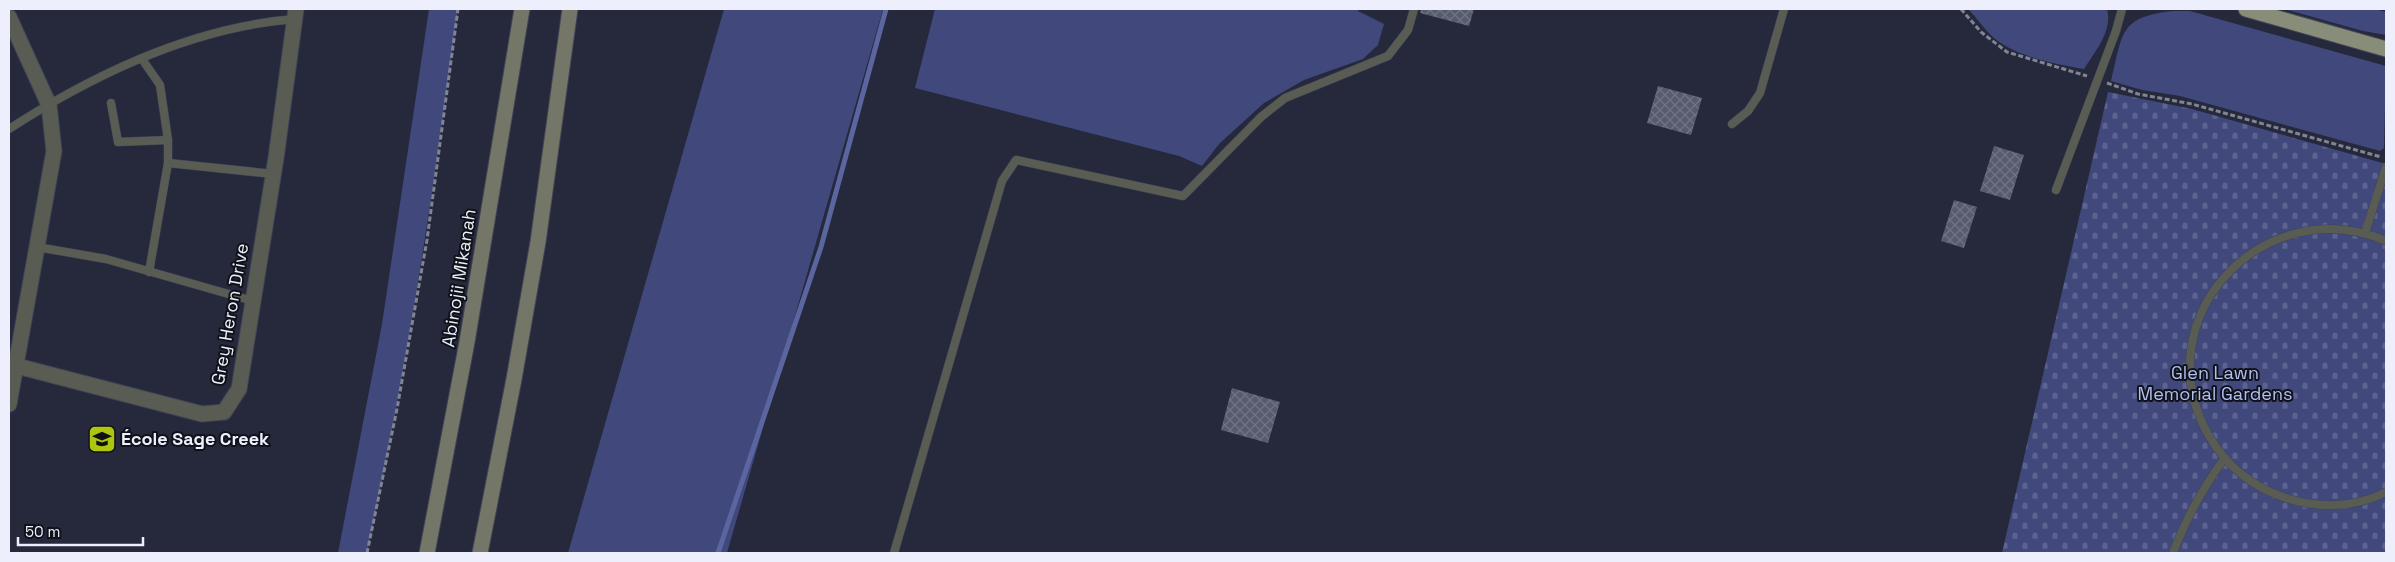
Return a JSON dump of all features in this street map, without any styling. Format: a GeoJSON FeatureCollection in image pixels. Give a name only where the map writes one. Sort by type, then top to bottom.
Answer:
{"type":"FeatureCollection","features":[{"type":"Feature","properties":{"kind":"main road"},"geometry":{"type":"LineString","coordinates":[[2246,9],[2386,49]]}},
{"type":"Feature","properties":{"kind":"street","name":"Abinojii Mikanah"},"geometry":{"type":"LineString","coordinates":[[426,553],[468,342],[522,9]]}},
{"type":"Feature","properties":{"kind":"street"},"geometry":{"type":"LineString","coordinates":[[480,553],[538,242],[570,9]]}},
{"type":"Feature","properties":{"kind":"street","name":"Grey Heron Drive"},"geometry":{"type":"LineString","coordinates":[[17,366],[202,414],[224,412],[239,389],[274,174],[296,14]]}},
{"type":"Feature","properties":{"kind":"street"},"geometry":{"type":"LineString","coordinates":[[9,17],[49,105],[54,151],[9,404]]}},
{"type":"Feature","properties":{"kind":"lane"},"geometry":{"type":"LineString","coordinates":[[894,553],[1002,180],[1016,160],[1183,196],[1261,117],[1285,98],[1388,56],[1408,30],[1414,9]]}},
{"type":"Feature","properties":{"kind":"lane"},"geometry":{"type":"LineString","coordinates":[[1732,124],[1748,112],[1760,93],[1784,9]]}},
{"type":"Feature","properties":{"kind":"lane"},"geometry":{"type":"LineString","coordinates":[[2056,190],[2116,31],[2122,9]]}},
{"type":"Feature","properties":{"kind":"lane"},"geometry":{"type":"LineString","coordinates":[[9,129],[92,82],[170,47],[296,14]]}},
{"type":"Feature","properties":{"kind":"lane"},"geometry":{"type":"LineString","coordinates":[[142,59],[160,85],[168,140],[168,162],[150,272]]}},
{"type":"Feature","properties":{"kind":"lane"},"geometry":{"type":"LineString","coordinates":[[111,102],[118,142],[168,140]]}},
{"type":"Feature","properties":{"kind":"lane"},"geometry":{"type":"LineString","coordinates":[[168,162],[274,174]]}},
{"type":"Feature","properties":{"kind":"lane"},"geometry":{"type":"LineString","coordinates":[[2365,233],[2386,167]]}},
{"type":"Feature","properties":{"kind":"lane"},"geometry":{"type":"LineString","coordinates":[[2386,241],[2365,233],[2315,228],[2282,236],[2257,248],[2237,263],[2217,284],[2201,314],[2191,347],[2190,372],[2193,394],[2201,422],[2224,459],[2246,478],[2270,492],[2294,501],[2314,505],[2339,505],[2361,502],[2386,492]]}},
{"type":"Feature","properties":{"kind":"lane"},"geometry":{"type":"LineString","coordinates":[[38,247],[106,260],[253,301]]}},
{"type":"Feature","properties":{"kind":"lane"},"geometry":{"type":"LineString","coordinates":[[2173,553],[2185,521],[2203,489],[2224,459]]}},
{"type":"Feature","properties":{"kind":"path"},"geometry":{"type":"LineString","coordinates":[[367,553],[419,289],[458,9]]}},
{"type":"Feature","properties":{"kind":"path"},"geometry":{"type":"LineString","coordinates":[[1961,9],[1981,32],[2007,52],[2097,79],[2138,94],[2192,104],[2386,158]]}},
{"type":"Feature","properties":{"kind":"green space"},"geometry":{"type":"Polygon","coordinates":[[[429,9],[458,9],[429,214],[407,350],[367,553],[338,553],[382,324],[429,9]]]}},
{"type":"Feature","properties":{"kind":"green space"},"geometry":{"type":"Polygon","coordinates":[[[724,9],[883,9],[727,553],[568,553],[724,9]]]}},
{"type":"Feature","properties":{"kind":"green space"},"geometry":{"type":"Polygon","coordinates":[[[935,9],[1358,9],[1358,11],[1384,24],[1378,45],[1363,59],[1304,80],[1264,103],[1219,144],[1202,166],[1179,156],[915,88],[935,9]]]}},
{"type":"Feature","properties":{"kind":"green space"},"geometry":{"type":"Polygon","coordinates":[[[1968,9],[2107,9],[2108,17],[2102,40],[2084,69],[2025,55],[2003,45],[1987,31],[1968,9]]]}},
{"type":"Feature","properties":{"kind":"green space"},"geometry":{"type":"Polygon","coordinates":[[[2284,9],[2375,9],[2386,12],[2386,35],[2363,31],[2284,9]]]}},
{"type":"Feature","properties":{"kind":"green space"},"geometry":{"type":"Polygon","coordinates":[[[2190,11],[2386,66],[2384,148],[2380,151],[2180,96],[2142,90],[2111,81],[2121,40],[2132,23],[2155,14],[2190,11]]]}},
{"type":"Feature","properties":{"kind":"green space","name":"Glen Lawn Memorial Gardens"},"geometry":{"type":"Polygon","coordinates":[[[2108,92],[2192,109],[2386,164],[2386,553],[2002,553],[2108,92]]]}},
{"type":"Feature","properties":{"kind":"building"},"geometry":{"type":"Polygon","coordinates":[[[1421,9],[1474,9],[1469,26],[1420,13],[1421,9]]]}},
{"type":"Feature","properties":{"kind":"building"},"geometry":{"type":"Polygon","coordinates":[[[1658,86],[1702,98],[1691,135],[1647,123],[1658,86]]]}},
{"type":"Feature","properties":{"kind":"building"},"geometry":{"type":"Polygon","coordinates":[[[1994,146],[2024,155],[2010,200],[1980,191],[1994,146]]]}},
{"type":"Feature","properties":{"kind":"building"},"geometry":{"type":"Polygon","coordinates":[[[1954,200],[1977,207],[1964,248],[1941,241],[1954,200]]]}},
{"type":"Feature","properties":{"kind":"building"},"geometry":{"type":"Polygon","coordinates":[[[1232,388],[1280,402],[1268,443],[1221,430],[1232,388]]]}},
{"type":"Feature","properties":{"kind":"waterway"},"geometry":{"type":"LineString","coordinates":[[718,553],[821,247],[886,9]]}},
{"type":"Feature","properties":{"kind":"place","name":"École Sage Creek"},"geometry":{"type":"Point","coordinates":[102,439]}}]}
